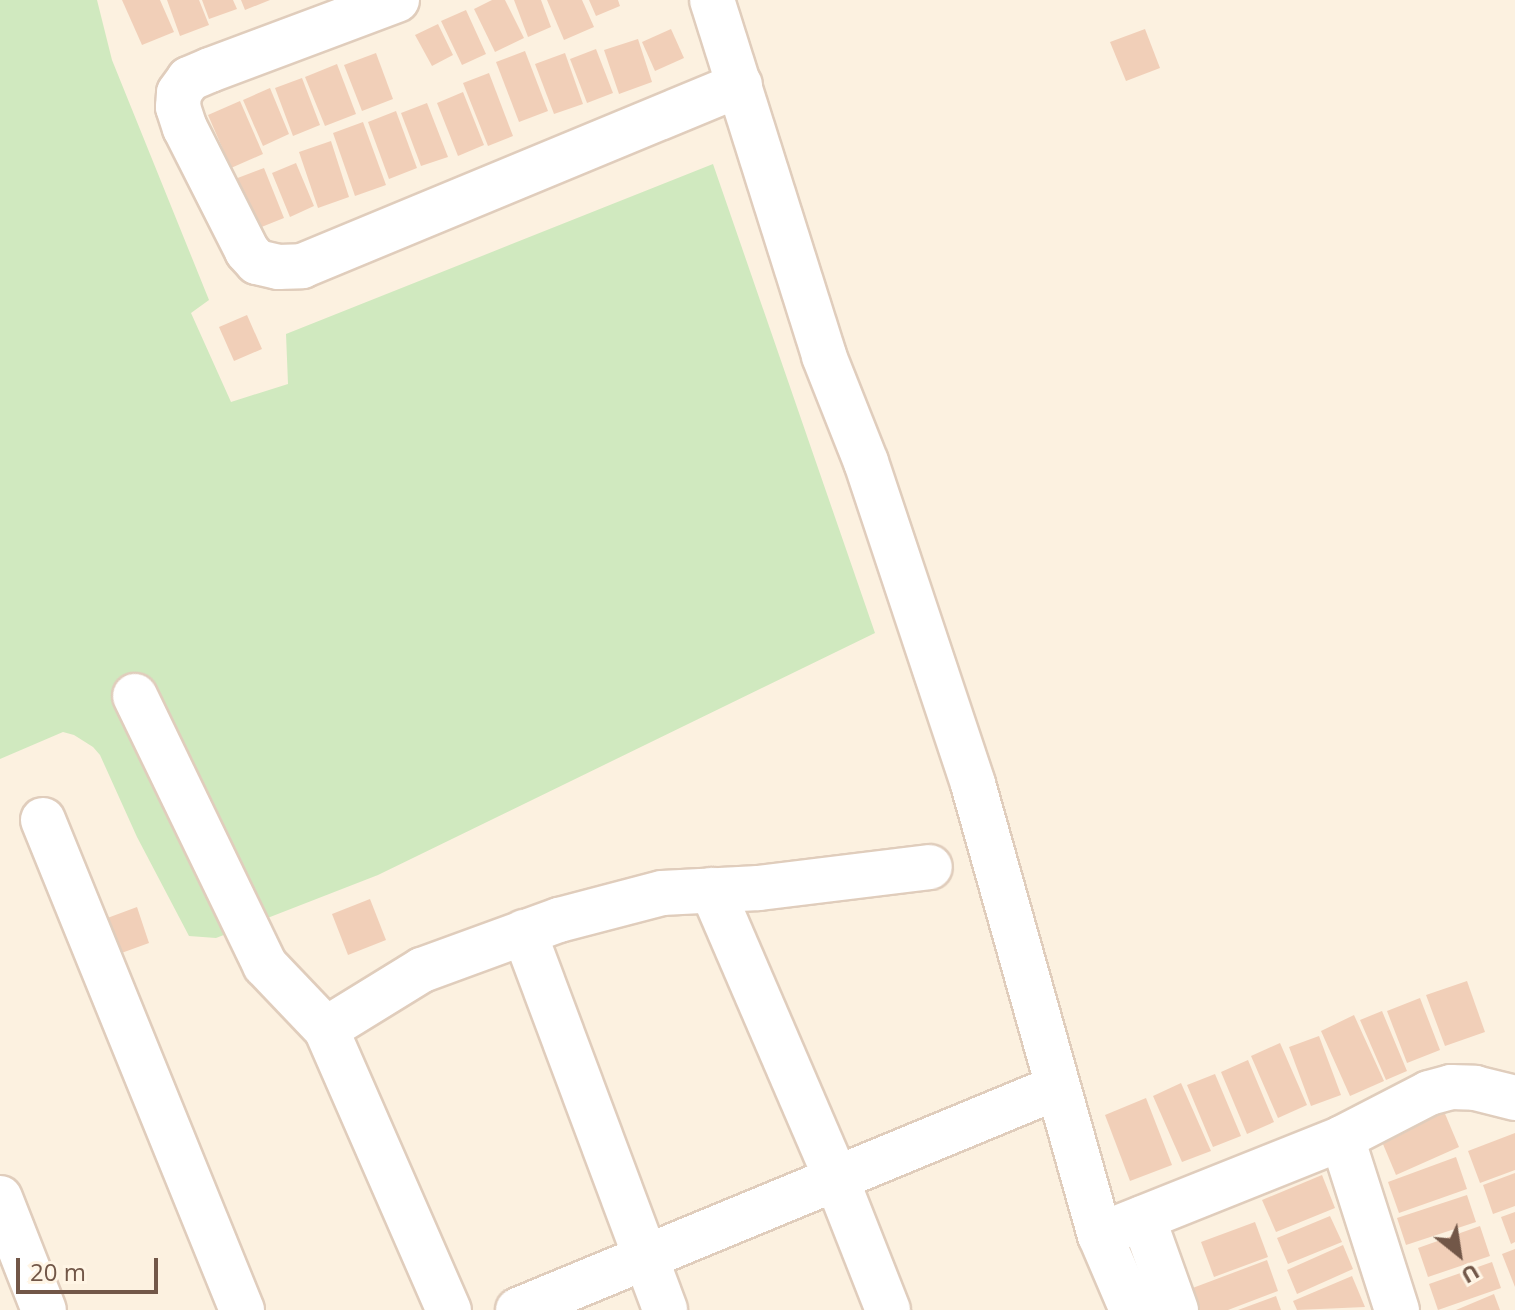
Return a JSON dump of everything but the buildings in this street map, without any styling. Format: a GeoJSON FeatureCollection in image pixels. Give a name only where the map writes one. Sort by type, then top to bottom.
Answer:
{"type":"FeatureCollection","features":[{"type":"Feature","properties":{"kind":"street"},"geometry":{"type":"LineString","coordinates":[[397,0],[210,70],[189,79],[179,93],[178,107],[185,128],[247,251],[257,262],[278,267],[302,266],[740,85]]}},
{"type":"Feature","properties":{"kind":"street"},"geometry":{"type":"LineString","coordinates":[[712,0],[824,356],[866,462],[973,784],[1100,1235],[1132,1310]]}},
{"type":"Feature","properties":{"kind":"street"},"geometry":{"type":"LineString","coordinates":[[135,696],[265,965],[326,1029],[449,1310]]}},
{"type":"Feature","properties":{"kind":"street"},"geometry":{"type":"LineString","coordinates":[[43,820],[242,1310]]}},
{"type":"Feature","properties":{"kind":"street"},"geometry":{"type":"LineString","coordinates":[[326,1029],[422,970],[524,932],[662,893],[759,888],[930,867]]}},
{"type":"Feature","properties":{"kind":"street"},"geometry":{"type":"LineString","coordinates":[[712,890],[836,1178],[888,1310]]}},
{"type":"Feature","properties":{"kind":"street"},"geometry":{"type":"LineString","coordinates":[[524,932],[665,1310]]}},
{"type":"Feature","properties":{"kind":"street"},"geometry":{"type":"LineString","coordinates":[[518,1310],[1058,1087]]}},
{"type":"Feature","properties":{"kind":"street"},"geometry":{"type":"LineString","coordinates":[[1100,1235],[1342,1138],[1429,1093],[1451,1087],[1475,1088],[1515,1098]]}},
{"type":"Feature","properties":{"kind":"street"},"geometry":{"type":"LineString","coordinates":[[1342,1138],[1397,1310]]}},
{"type":"Feature","properties":{"kind":"street"},"geometry":{"type":"LineString","coordinates":[[0,1198],[44,1310]]}},
{"type":"Feature","properties":{"kind":"street"},"geometry":{"type":"LineString","coordinates":[[1143,1218],[1176,1310]]}},
{"type":"Feature","properties":{"kind":"green space"},"geometry":{"type":"Polygon","coordinates":[[[0,0],[97,0],[112,60],[209,300],[191,313],[231,402],[288,384],[286,334],[713,164],[875,633],[378,875],[216,938],[189,936],[137,837],[100,755],[93,747],[63,732],[0,759],[0,0]]]}}]}
